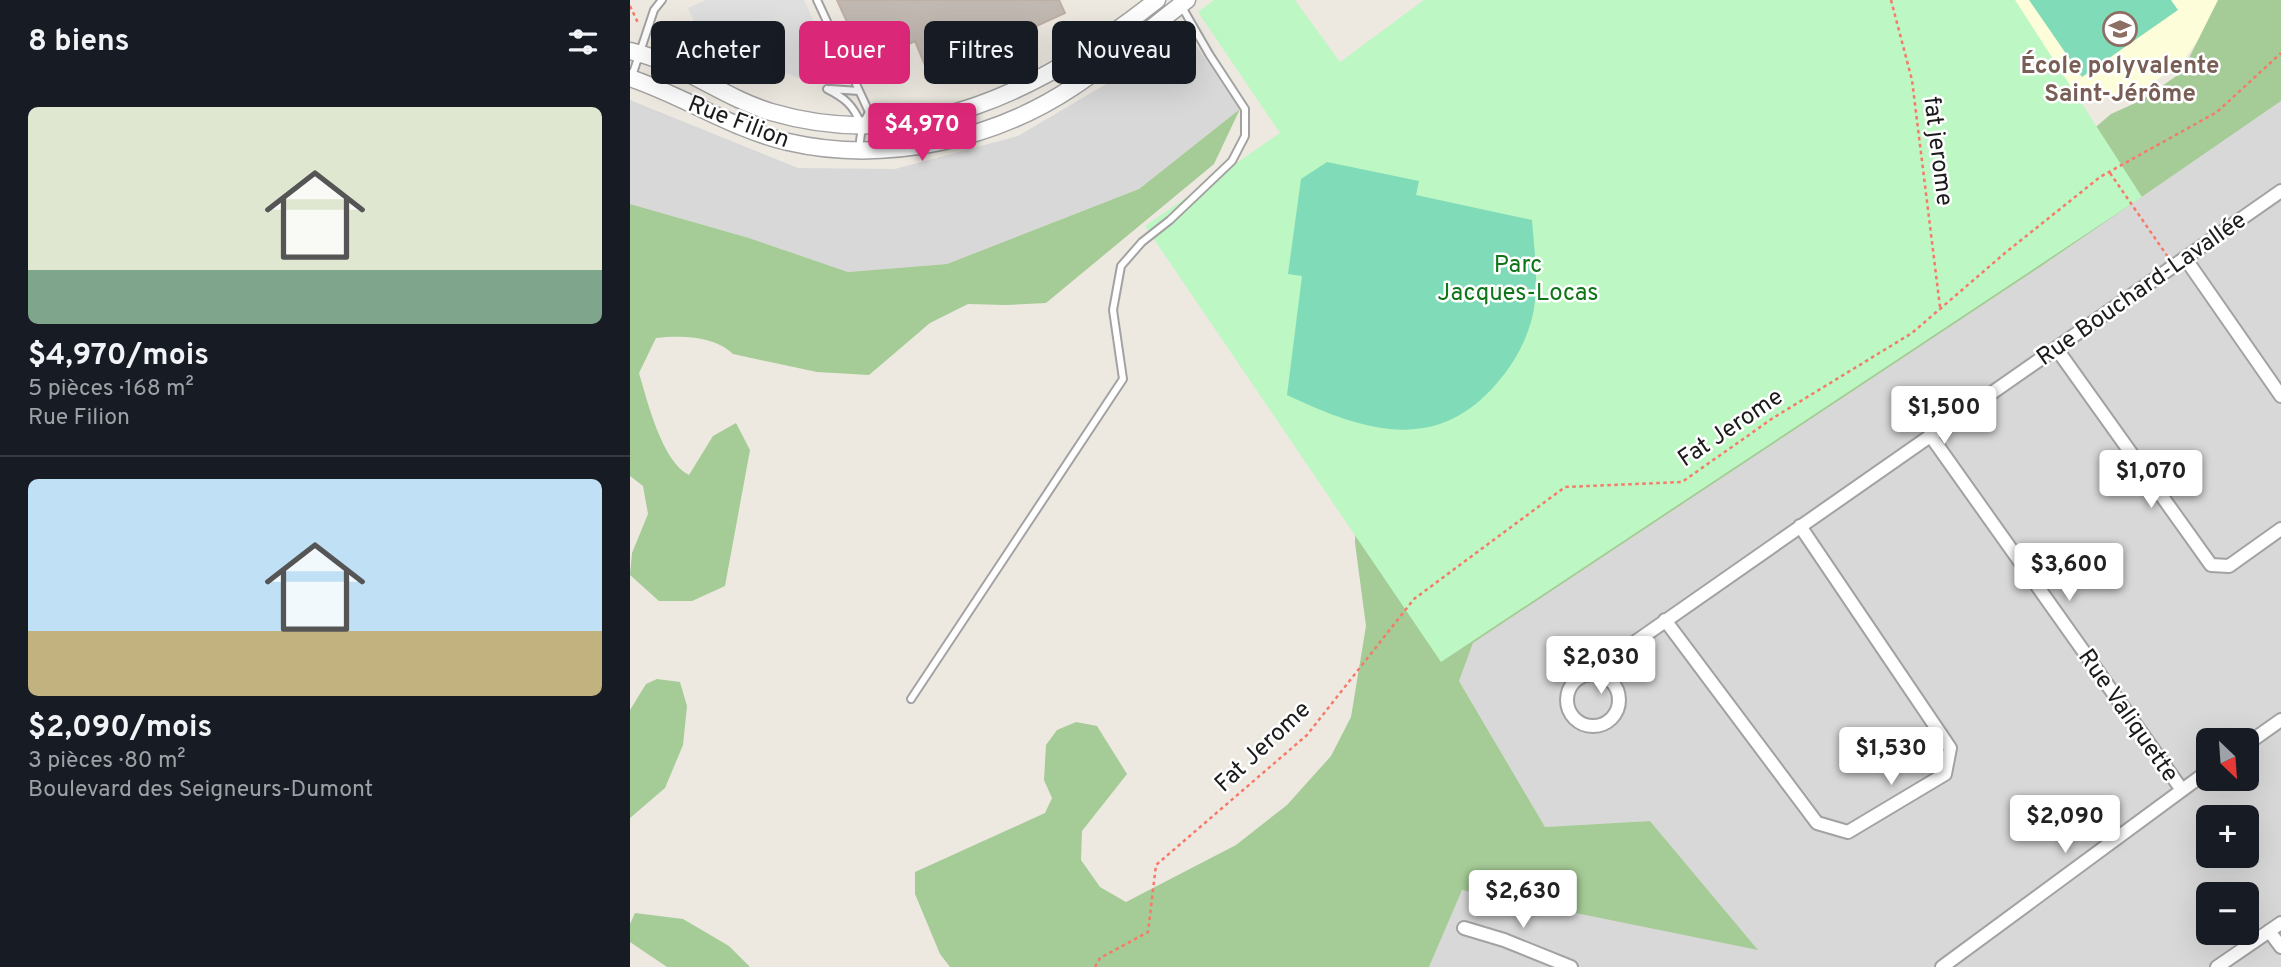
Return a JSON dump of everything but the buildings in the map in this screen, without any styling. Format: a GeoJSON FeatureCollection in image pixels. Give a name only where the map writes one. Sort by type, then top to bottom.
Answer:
{"type":"FeatureCollection","features":[{"type":"Feature","properties":{"kind":"street","name":"Rue Filion"},"geometry":{"type":"LineString","coordinates":[[635,52],[727,95],[770,111],[806,120],[862,126],[955,114],[1005,96],[1056,70],[1157,0]]}},
{"type":"Feature","properties":{"kind":"street","name":"Rue Filion"},"geometry":{"type":"LineString","coordinates":[[631,79],[731,123],[788,142],[859,152],[901,149],[954,138],[1021,116],[1071,88],[1141,38],[1182,2]]}},
{"type":"Feature","properties":{"kind":"street","name":"Rue Bouchard-Lavallée"},"geometry":{"type":"LineString","coordinates":[[1588,675],[1605,677],[1617,690],[1619,699],[1614,716],[1599,726],[1583,725],[1570,714],[1567,706],[1569,690],[1580,678],[1588,675],[2281,191]]}},
{"type":"Feature","properties":{"kind":"street"},"geometry":{"type":"LineString","coordinates":[[2179,261],[2281,396]]}},
{"type":"Feature","properties":{"kind":"street"},"geometry":{"type":"LineString","coordinates":[[2056,348],[2211,565],[2229,566],[2281,529]]}},
{"type":"Feature","properties":{"kind":"street","name":"Rue Valiquette"},"geometry":{"type":"LineString","coordinates":[[1930,435],[2182,790]]}},
{"type":"Feature","properties":{"kind":"street"},"geometry":{"type":"LineString","coordinates":[[1665,620],[1817,823],[1848,832],[1945,774],[1950,748],[1800,526]]}},
{"type":"Feature","properties":{"kind":"street"},"geometry":{"type":"LineString","coordinates":[[2259,736],[2281,720]]}},
{"type":"Feature","properties":{"kind":"street"},"geometry":{"type":"LineString","coordinates":[[1942,967],[2196,780]]}},
{"type":"Feature","properties":{"kind":"street"},"geometry":{"type":"LineString","coordinates":[[2217,967],[2281,923]]}},
{"type":"Feature","properties":{"kind":"street"},"geometry":{"type":"LineString","coordinates":[[1464,928],[1504,940],[1571,967]]}},
{"type":"Feature","properties":{"kind":"street"},"geometry":{"type":"LineString","coordinates":[[2269,931],[2281,947]]}},
{"type":"Feature","properties":{"kind":"lane"},"geometry":{"type":"LineString","coordinates":[[631,79],[635,52],[654,10],[662,0]]}},
{"type":"Feature","properties":{"kind":"lane"},"geometry":{"type":"LineString","coordinates":[[817,0],[869,112],[862,126],[859,152]]}},
{"type":"Feature","properties":{"kind":"lane"},"geometry":{"type":"LineString","coordinates":[[911,699],[1123,379],[1113,310],[1121,266],[1142,242],[1233,162],[1245,136],[1245,109],[1209,54],[1182,2]]}},
{"type":"Feature","properties":{"kind":"lane"},"geometry":{"type":"LineString","coordinates":[[859,91],[827,89],[846,99],[862,126]]}},
{"type":"Feature","properties":{"kind":"path","name":"fat jerome"},"geometry":{"type":"LineString","coordinates":[[1891,0],[1912,80],[1941,309]]}},
{"type":"Feature","properties":{"kind":"path"},"geometry":{"type":"LineString","coordinates":[[630,6],[639,25]]}},
{"type":"Feature","properties":{"kind":"path","name":"Fat Jerome"},"geometry":{"type":"LineString","coordinates":[[1095,967],[1100,958],[1148,932],[1156,865],[1307,735],[1415,599],[1564,487],[1682,482],[1773,418],[1912,333],[2005,253],[2109,172],[2217,112],[2281,53]]}},
{"type":"Feature","properties":{"kind":"path"},"geometry":{"type":"LineString","coordinates":[[2109,172],[2179,261]]}},
{"type":"Feature","properties":{"kind":"shaded area"},"geometry":{"type":"Polygon","coordinates":[[[706,0],[804,0],[814,21],[799,21],[799,78],[785,73],[785,21],[694,21],[688,8],[706,0]]]}},
{"type":"Feature","properties":{"kind":"shaded area","name":"École polyvalente Saint-Jérôme"},"geometry":{"type":"Polygon","coordinates":[[[2015,0],[2227,0],[2186,57],[2133,99],[2074,94],[2015,0]]]}},
{"type":"Feature","properties":{"kind":"shaded area"},"geometry":{"type":"Polygon","coordinates":[[[1196,45],[1240,109],[1139,189],[947,264],[848,272],[749,238],[630,204],[630,100],[798,168],[895,169],[1018,136],[1106,84],[1196,84],[1196,45]]]}},
{"type":"Feature","properties":{"kind":"shaded area"},"geometry":{"type":"Polygon","coordinates":[[[824,84],[843,84],[845,88],[824,84]]]}},
{"type":"Feature","properties":{"kind":"shaded area"},"geometry":{"type":"Polygon","coordinates":[[[2281,101],[2281,967],[1429,967],[1462,889],[1757,949],[1650,821],[1545,827],[1459,681],[1473,643],[2043,265],[2281,101]]]}},
{"type":"Feature","properties":{"kind":"green space","name":"Parc Jacques-Locas"},"geometry":{"type":"Polygon","coordinates":[[[1214,0],[1295,0],[1340,62],[1424,0],[2015,0],[2142,197],[1441,662],[1145,226],[1280,133],[1198,12],[1214,0]]]}},
{"type":"Feature","properties":{"kind":"green space"},"geometry":{"type":"Polygon","coordinates":[[[2029,0],[2171,0],[2178,10],[2082,77],[2029,0]]]}},
{"type":"Feature","properties":{"kind":"green space"},"geometry":{"type":"Polygon","coordinates":[[[2218,0],[2281,0],[2281,101],[2043,265],[1473,643],[1459,681],[1545,827],[1650,821],[1758,950],[1462,890],[1429,967],[950,967],[940,954],[915,894],[915,872],[1045,813],[1052,798],[1044,780],[1046,745],[1057,730],[1076,722],[1097,726],[1127,774],[1082,831],[1081,860],[1100,887],[1126,902],[1236,845],[1287,805],[1331,756],[1351,717],[1366,626],[1355,543],[1356,511],[2010,200],[2111,114],[2142,100],[2182,72],[2218,0]]]}},
{"type":"Feature","properties":{"kind":"green space"},"geometry":{"type":"Polygon","coordinates":[[[1240,109],[1214,164],[1046,303],[968,304],[930,323],[869,375],[817,372],[733,354],[717,343],[697,338],[656,338],[639,373],[663,444],[679,468],[689,475],[713,436],[736,423],[750,450],[725,586],[692,601],[659,601],[630,575],[632,553],[648,514],[643,486],[630,476],[630,204],[749,238],[848,272],[947,264],[1139,189],[1240,109]]]}},
{"type":"Feature","properties":{"kind":"green space"},"geometry":{"type":"Polygon","coordinates":[[[1327,162],[1419,181],[1416,195],[1532,220],[1536,291],[1527,334],[1511,365],[1497,383],[1473,406],[1448,421],[1423,428],[1396,430],[1370,426],[1315,408],[1287,395],[1302,276],[1288,274],[1301,179],[1327,162]]]}},
{"type":"Feature","properties":{"kind":"green space"},"geometry":{"type":"Polygon","coordinates":[[[657,679],[680,682],[687,706],[683,745],[665,788],[630,818],[630,710],[646,684],[657,679]]]}},
{"type":"Feature","properties":{"kind":"green space"},"geometry":{"type":"Polygon","coordinates":[[[635,913],[683,919],[729,946],[750,967],[667,967],[630,942],[630,924],[635,913]]]}},
{"type":"Feature","properties":{"kind":"place","name":"École polyvalente Saint-Jérôme"},"geometry":{"type":"Point","coordinates":[2120,29]}}]}
